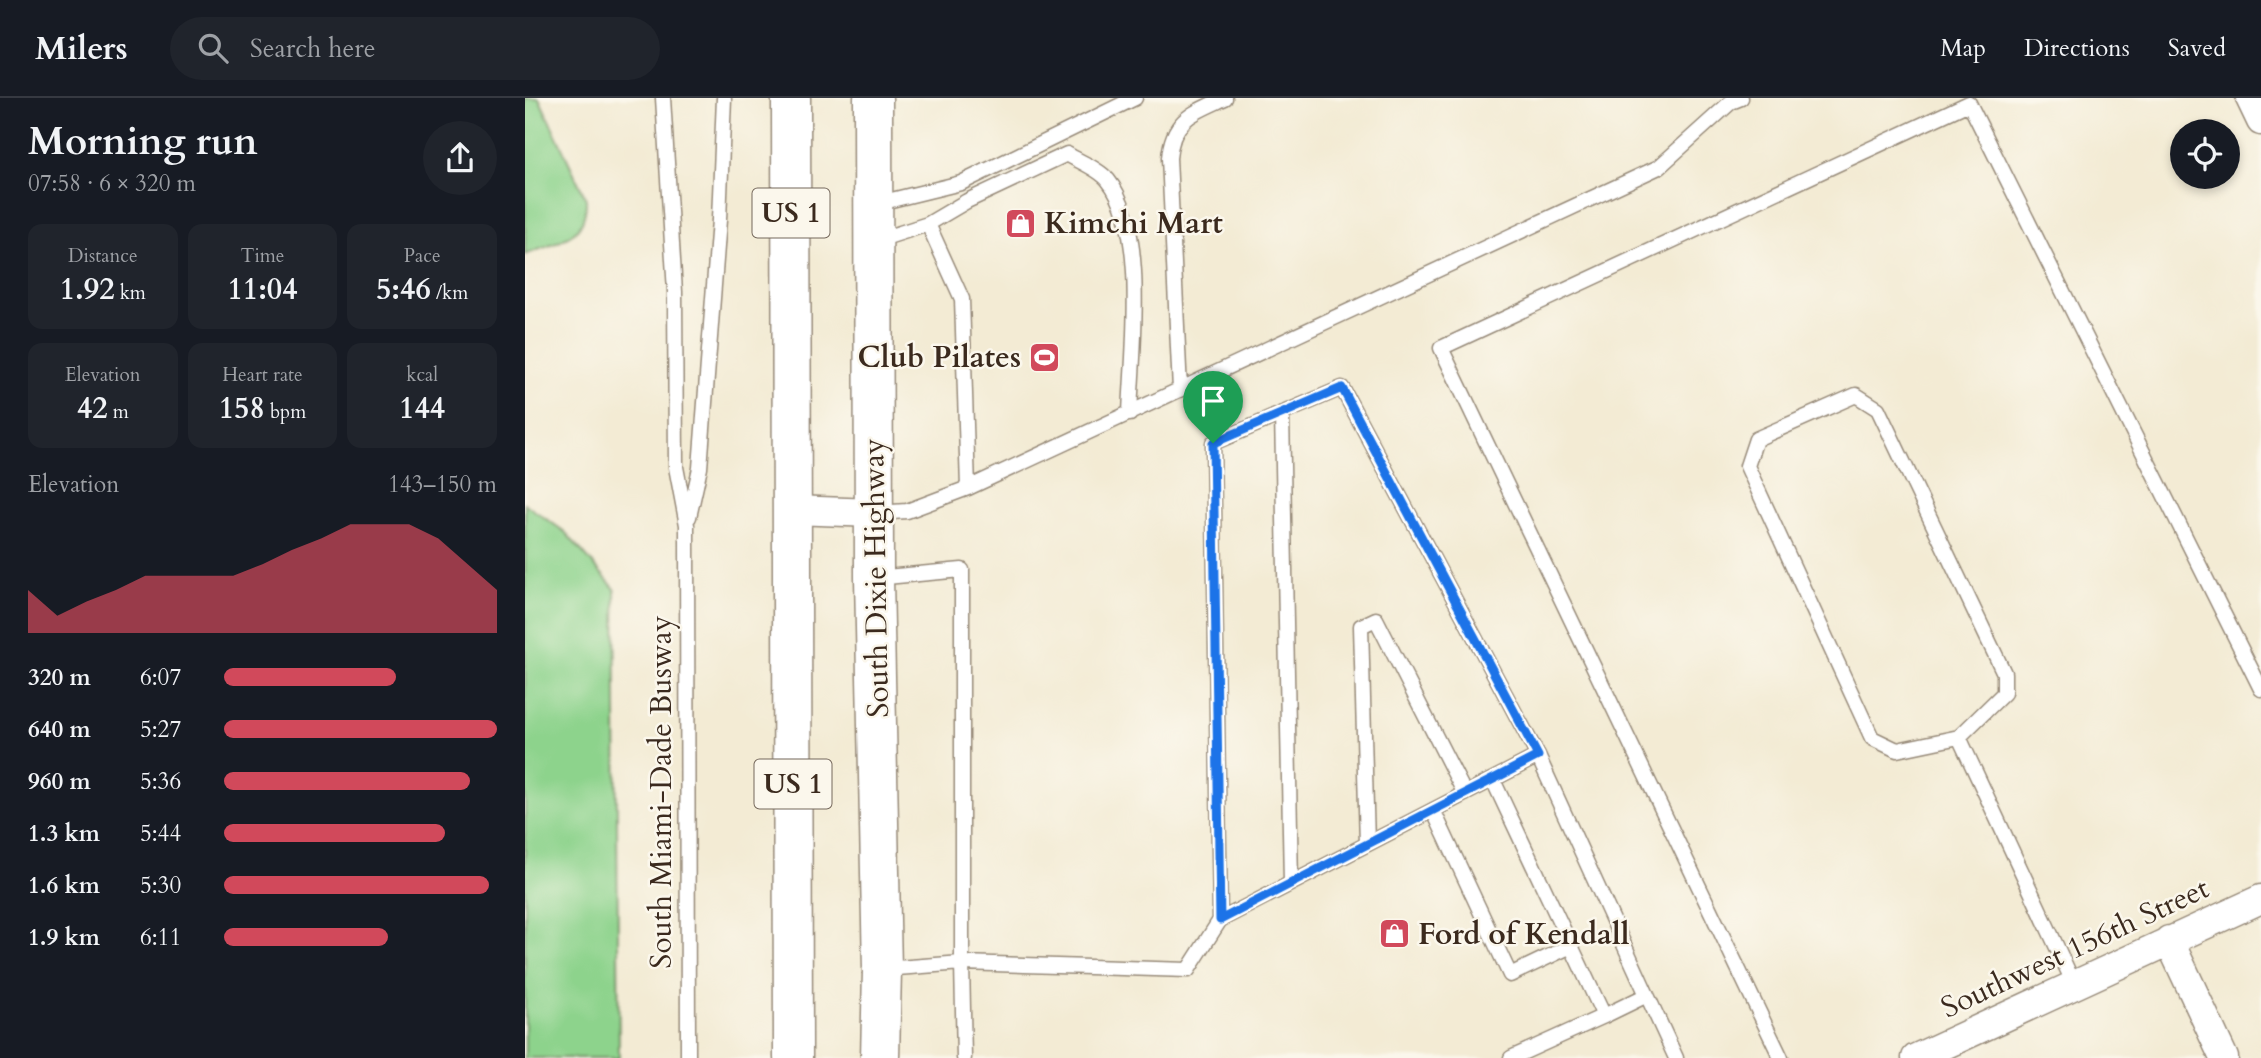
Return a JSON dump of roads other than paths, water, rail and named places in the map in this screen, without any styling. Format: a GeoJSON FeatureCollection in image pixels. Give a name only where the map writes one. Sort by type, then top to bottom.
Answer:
{"type":"FeatureCollection","features":[{"type":"Feature","properties":{"kind":"highway","name":"US 1"},"geometry":{"type":"LineString","coordinates":[[791,98],[793,1058]]}},
{"type":"Feature","properties":{"kind":"highway","name":"South Dixie Highway"},"geometry":{"type":"LineString","coordinates":[[873,98],[874,578],[882,970],[880,1058]]}},
{"type":"Feature","properties":{"kind":"street"},"geometry":{"type":"LineString","coordinates":[[2250,98],[2261,121]]}},
{"type":"Feature","properties":{"kind":"street"},"geometry":{"type":"LineString","coordinates":[[792,510],[874,513]]}},
{"type":"Feature","properties":{"kind":"street","name":"Southwest 156th Street"},"geometry":{"type":"LineString","coordinates":[[1916,1058],[2261,899]]}},
{"type":"Feature","properties":{"kind":"street"},"geometry":{"type":"LineString","coordinates":[[2169,940],[2224,1058]]}},
{"type":"Feature","properties":{"kind":"lane","name":"South Miami-Dade Busway"},"geometry":{"type":"LineString","coordinates":[[663,98],[675,292],[676,467],[687,525],[688,1058]]}},
{"type":"Feature","properties":{"kind":"lane","name":"South Miami-Dade Busway"},"geometry":{"type":"LineString","coordinates":[[687,525],[699,468],[719,220],[724,98]]}},
{"type":"Feature","properties":{"kind":"lane"},"geometry":{"type":"LineString","coordinates":[[873,223],[1135,98]]}},
{"type":"Feature","properties":{"kind":"lane"},"geometry":{"type":"LineString","coordinates":[[1180,390],[1170,143],[1175,130],[1185,119],[1225,98]]}},
{"type":"Feature","properties":{"kind":"lane"},"geometry":{"type":"LineString","coordinates":[[874,513],[907,511],[968,488],[1659,167],[1731,102],[1741,98]]}},
{"type":"Feature","properties":{"kind":"lane"},"geometry":{"type":"LineString","coordinates":[[1781,1058],[1441,348],[1969,103],[2261,689]]}},
{"type":"Feature","properties":{"kind":"lane"},"geometry":{"type":"LineString","coordinates":[[873,223],[929,224],[967,201],[1067,155],[1107,178],[1129,226],[1135,272],[1130,414]]}},
{"type":"Feature","properties":{"kind":"lane"},"geometry":{"type":"LineString","coordinates":[[929,224],[962,299],[968,488]]}},
{"type":"Feature","properties":{"kind":"lane"},"geometry":{"type":"LineString","coordinates":[[1220,920],[1213,443],[1342,388],[1538,756],[1676,1058]]}},
{"type":"Feature","properties":{"kind":"lane"},"geometry":{"type":"LineString","coordinates":[[1856,395],[1878,409],[2004,673],[2004,693],[1959,737],[1897,750],[1872,738],[1747,466],[1756,439],[1856,395]]}},
{"type":"Feature","properties":{"kind":"lane"},"geometry":{"type":"LineString","coordinates":[[1282,414],[1291,883]]}},
{"type":"Feature","properties":{"kind":"lane"},"geometry":{"type":"LineString","coordinates":[[874,578],[962,570],[964,1058]]}},
{"type":"Feature","properties":{"kind":"lane"},"geometry":{"type":"LineString","coordinates":[[1367,844],[1361,626],[1376,619],[1465,794]]}},
{"type":"Feature","properties":{"kind":"lane"},"geometry":{"type":"LineString","coordinates":[[1959,737],[2074,984]]}},
{"type":"Feature","properties":{"kind":"lane"},"geometry":{"type":"LineString","coordinates":[[882,970],[962,962],[1188,970],[1220,920],[1538,756]]}},
{"type":"Feature","properties":{"kind":"lane"},"geometry":{"type":"LineString","coordinates":[[1493,780],[1604,1016]]}},
{"type":"Feature","properties":{"kind":"lane"},"geometry":{"type":"LineString","coordinates":[[1433,810],[1510,975],[1571,946]]}},
{"type":"Feature","properties":{"kind":"lane"},"geometry":{"type":"LineString","coordinates":[[1511,1058],[1647,995]]}},
{"type":"Feature","properties":{"kind":"place","name":"Kimchi Mart"},"geometry":{"type":"Point","coordinates":[1021,223]}},
{"type":"Feature","properties":{"kind":"place","name":"Club Pilates"},"geometry":{"type":"Point","coordinates":[1044,357]}},
{"type":"Feature","properties":{"kind":"place","name":"Ford of Kendall"},"geometry":{"type":"Point","coordinates":[1395,934]}}]}
